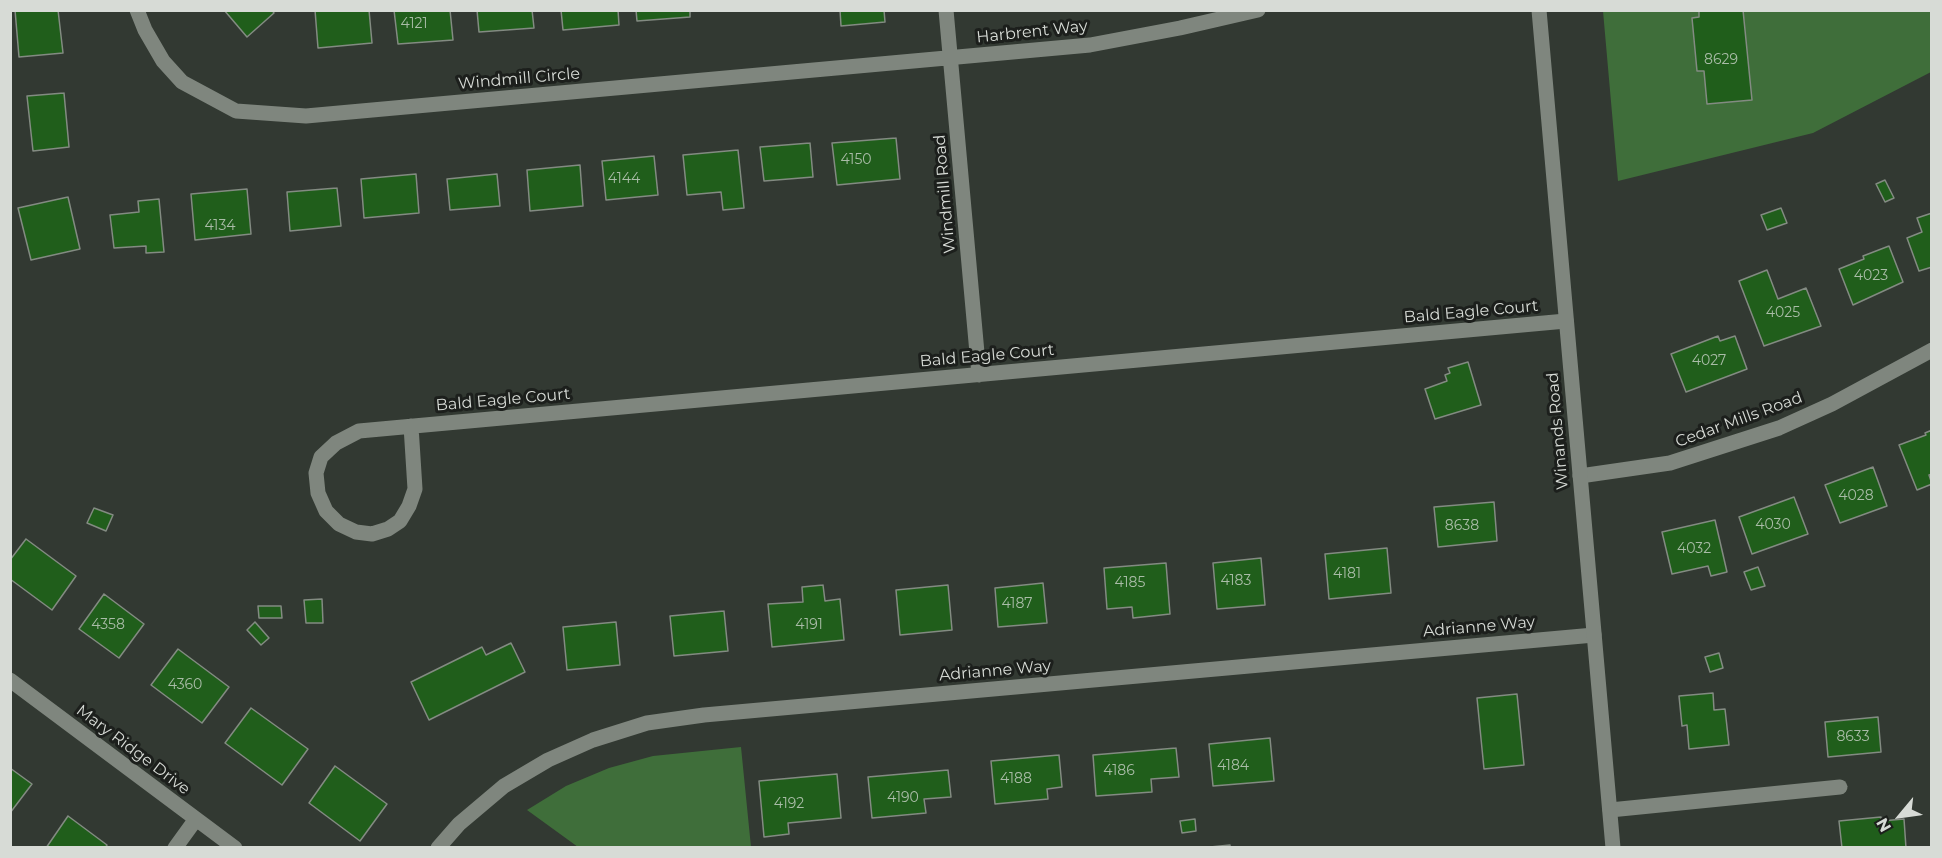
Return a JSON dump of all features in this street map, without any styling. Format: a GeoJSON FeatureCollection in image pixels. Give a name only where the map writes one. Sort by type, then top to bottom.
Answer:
{"type":"FeatureCollection","features":[{"type":"Feature","properties":{"kind":"street","name":"Windmill Circle"},"geometry":{"type":"LineString","coordinates":[[137,10],[163,62],[182,82],[236,111],[270,115],[306,116],[951,58]]}},
{"type":"Feature","properties":{"kind":"street","name":"Windmill Road"},"geometry":{"type":"LineString","coordinates":[[946,10],[979,375]]}},
{"type":"Feature","properties":{"kind":"street","name":"Harbrent Way"},"geometry":{"type":"LineString","coordinates":[[951,58],[1090,45],[1258,10]]}},
{"type":"Feature","properties":{"kind":"street","name":"Winands Road"},"geometry":{"type":"LineString","coordinates":[[1539,10],[1613,848]]}},
{"type":"Feature","properties":{"kind":"street","name":"Bald Eagle Court"},"geometry":{"type":"LineString","coordinates":[[411,426],[415,489],[400,521],[388,529],[372,534],[356,532],[339,524],[326,511],[318,493],[316,473],[321,457],[336,443],[359,430],[1566,321]]}},
{"type":"Feature","properties":{"kind":"street","name":"Cedar Mills Road"},"geometry":{"type":"LineString","coordinates":[[1580,476],[1670,463],[1779,428],[1832,404],[1932,350]]}},
{"type":"Feature","properties":{"kind":"street","name":"Adrianne Way"},"geometry":{"type":"LineString","coordinates":[[438,848],[459,824],[504,786],[539,765],[593,740],[647,723],[704,715],[1594,635]]}},
{"type":"Feature","properties":{"kind":"street","name":"Mary Ridge Drive"},"geometry":{"type":"LineString","coordinates":[[10,680],[235,848]]}},
{"type":"Feature","properties":{"kind":"street"},"geometry":{"type":"LineString","coordinates":[[1610,810],[1840,787]]}},
{"type":"Feature","properties":{"kind":"street"},"geometry":{"type":"LineString","coordinates":[[175,848],[196,819]]}},
{"type":"Feature","properties":{"kind":"green space"},"geometry":{"type":"Polygon","coordinates":[[[1603,11],[1931,11],[1931,72],[1813,133],[1618,181],[1603,11]]]}},
{"type":"Feature","properties":{"kind":"green space"},"geometry":{"type":"Polygon","coordinates":[[[741,747],[751,847],[578,847],[527,810],[566,786],[609,768],[653,756],[741,747]]]}},
{"type":"Feature","properties":{"kind":"building"},"geometry":{"type":"Polygon","coordinates":[[[15,10],[58,10],[63,53],[19,57],[15,10]]]}},
{"type":"Feature","properties":{"kind":"building"},"geometry":{"type":"Polygon","coordinates":[[[224,10],[272,10],[274,13],[247,37],[224,10]]]}},
{"type":"Feature","properties":{"kind":"building"},"geometry":{"type":"Polygon","coordinates":[[[315,10],[369,10],[372,43],[318,48],[315,10]]]}},
{"type":"Feature","properties":{"kind":"building"},"geometry":{"type":"Polygon","coordinates":[[[394,10],[450,10],[453,40],[398,44],[394,10]]]}},
{"type":"Feature","properties":{"kind":"building"},"geometry":{"type":"Polygon","coordinates":[[[477,10],[532,10],[534,28],[479,32],[477,10]]]}},
{"type":"Feature","properties":{"kind":"building"},"geometry":{"type":"Polygon","coordinates":[[[561,10],[618,10],[619,25],[563,30],[561,10]]]}},
{"type":"Feature","properties":{"kind":"building"},"geometry":{"type":"Polygon","coordinates":[[[636,10],[690,10],[690,17],[637,21],[636,10]]]}},
{"type":"Feature","properties":{"kind":"building"},"geometry":{"type":"Polygon","coordinates":[[[840,10],[884,10],[885,22],[841,26],[840,10]]]}},
{"type":"Feature","properties":{"kind":"building"},"geometry":{"type":"Polygon","coordinates":[[[1699,10],[1743,10],[1752,100],[1707,104],[1704,71],[1697,71],[1692,18],[1699,17],[1699,10]]]}},
{"type":"Feature","properties":{"kind":"building"},"geometry":{"type":"Polygon","coordinates":[[[64,93],[69,147],[33,151],[27,96],[64,93]]]}},
{"type":"Feature","properties":{"kind":"building"},"geometry":{"type":"Polygon","coordinates":[[[896,138],[900,179],[837,185],[832,143],[896,138]]]}},
{"type":"Feature","properties":{"kind":"building"},"geometry":{"type":"Polygon","coordinates":[[[810,143],[813,177],[764,181],[760,147],[810,143]]]}},
{"type":"Feature","properties":{"kind":"building"},"geometry":{"type":"Polygon","coordinates":[[[738,150],[744,208],[723,210],[721,192],[687,195],[683,155],[738,150]]]}},
{"type":"Feature","properties":{"kind":"building"},"geometry":{"type":"Polygon","coordinates":[[[654,156],[658,195],[606,200],[602,161],[654,156]]]}},
{"type":"Feature","properties":{"kind":"building"},"geometry":{"type":"Polygon","coordinates":[[[580,165],[583,206],[530,211],[527,170],[580,165]]]}},
{"type":"Feature","properties":{"kind":"building"},"geometry":{"type":"Polygon","coordinates":[[[416,174],[419,213],[364,218],[361,179],[416,174]]]}},
{"type":"Feature","properties":{"kind":"building"},"geometry":{"type":"Polygon","coordinates":[[[497,174],[500,206],[450,210],[447,179],[497,174]]]}},
{"type":"Feature","properties":{"kind":"building"},"geometry":{"type":"Polygon","coordinates":[[[1885,180],[1894,198],[1885,202],[1876,184],[1885,180]]]}},
{"type":"Feature","properties":{"kind":"building"},"geometry":{"type":"Polygon","coordinates":[[[337,188],[341,226],[290,231],[287,192],[337,188]]]}},
{"type":"Feature","properties":{"kind":"building"},"geometry":{"type":"Polygon","coordinates":[[[247,189],[251,234],[195,240],[191,194],[247,189]]]}},
{"type":"Feature","properties":{"kind":"building"},"geometry":{"type":"Polygon","coordinates":[[[68,197],[80,249],[31,260],[18,208],[68,197]]]}},
{"type":"Feature","properties":{"kind":"building"},"geometry":{"type":"Polygon","coordinates":[[[159,199],[164,252],[146,253],[146,246],[114,248],[110,215],[139,212],[138,201],[159,199]]]}},
{"type":"Feature","properties":{"kind":"building"},"geometry":{"type":"Polygon","coordinates":[[[1781,208],[1787,223],[1767,230],[1761,215],[1781,208]]]}},
{"type":"Feature","properties":{"kind":"building"},"geometry":{"type":"Polygon","coordinates":[[[1932,213],[1932,267],[1919,271],[1907,238],[1922,232],[1917,218],[1932,213]]]}},
{"type":"Feature","properties":{"kind":"building"},"geometry":{"type":"Polygon","coordinates":[[[1889,246],[1903,282],[1853,305],[1839,269],[1889,246]]]}},
{"type":"Feature","properties":{"kind":"building"},"geometry":{"type":"Polygon","coordinates":[[[1767,270],[1778,299],[1806,288],[1821,326],[1764,346],[1739,281],[1767,270]]]}},
{"type":"Feature","properties":{"kind":"building"},"geometry":{"type":"Polygon","coordinates":[[[1718,336],[1720,341],[1735,336],[1747,369],[1686,392],[1671,354],[1718,336]]]}},
{"type":"Feature","properties":{"kind":"building"},"geometry":{"type":"Polygon","coordinates":[[[1468,362],[1481,405],[1435,419],[1425,389],[1447,381],[1445,375],[1450,373],[1448,368],[1468,362]]]}},
{"type":"Feature","properties":{"kind":"building"},"geometry":{"type":"Polygon","coordinates":[[[1932,430],[1932,474],[1929,475],[1932,484],[1917,490],[1899,445],[1926,435],[1925,433],[1932,430]]]}},
{"type":"Feature","properties":{"kind":"building"},"geometry":{"type":"Polygon","coordinates":[[[1873,467],[1887,506],[1840,523],[1825,485],[1873,467]]]}},
{"type":"Feature","properties":{"kind":"building"},"geometry":{"type":"Polygon","coordinates":[[[1794,497],[1808,534],[1752,554],[1739,517],[1794,497]]]}},
{"type":"Feature","properties":{"kind":"building"},"geometry":{"type":"Polygon","coordinates":[[[1494,502],[1497,541],[1438,547],[1434,507],[1494,502]]]}},
{"type":"Feature","properties":{"kind":"building"},"geometry":{"type":"Polygon","coordinates":[[[94,508],[113,515],[106,531],[87,523],[94,508]]]}},
{"type":"Feature","properties":{"kind":"building"},"geometry":{"type":"Polygon","coordinates":[[[1715,520],[1727,572],[1711,576],[1708,566],[1672,574],[1662,532],[1715,520]]]}},
{"type":"Feature","properties":{"kind":"building"},"geometry":{"type":"Polygon","coordinates":[[[26,539],[76,576],[52,610],[10,579],[10,560],[26,539]]]}},
{"type":"Feature","properties":{"kind":"building"},"geometry":{"type":"Polygon","coordinates":[[[1387,548],[1391,593],[1329,599],[1325,554],[1387,548]]]}},
{"type":"Feature","properties":{"kind":"building"},"geometry":{"type":"Polygon","coordinates":[[[1261,558],[1265,605],[1217,609],[1213,563],[1261,558]]]}},
{"type":"Feature","properties":{"kind":"building"},"geometry":{"type":"Polygon","coordinates":[[[1166,563],[1170,614],[1133,618],[1132,607],[1107,609],[1104,568],[1166,563]]]}},
{"type":"Feature","properties":{"kind":"building"},"geometry":{"type":"Polygon","coordinates":[[[1758,567],[1765,586],[1751,590],[1744,572],[1758,567]]]}},
{"type":"Feature","properties":{"kind":"building"},"geometry":{"type":"Polygon","coordinates":[[[1043,583],[1047,623],[998,627],[995,588],[1043,583]]]}},
{"type":"Feature","properties":{"kind":"building"},"geometry":{"type":"Polygon","coordinates":[[[823,585],[825,601],[840,599],[844,640],[772,647],[768,604],[803,602],[802,587],[823,585]]]}},
{"type":"Feature","properties":{"kind":"building"},"geometry":{"type":"Polygon","coordinates":[[[948,585],[952,630],[900,635],[896,590],[948,585]]]}},
{"type":"Feature","properties":{"kind":"building"},"geometry":{"type":"Polygon","coordinates":[[[104,594],[144,624],[119,658],[79,629],[104,594]]]}},
{"type":"Feature","properties":{"kind":"building"},"geometry":{"type":"Polygon","coordinates":[[[322,599],[323,623],[306,623],[304,600],[322,599]]]}},
{"type":"Feature","properties":{"kind":"building"},"geometry":{"type":"Polygon","coordinates":[[[258,606],[281,606],[282,618],[259,618],[258,606]]]}},
{"type":"Feature","properties":{"kind":"building"},"geometry":{"type":"Polygon","coordinates":[[[724,611],[728,651],[674,656],[670,616],[724,611]]]}},
{"type":"Feature","properties":{"kind":"building"},"geometry":{"type":"Polygon","coordinates":[[[255,622],[269,638],[261,645],[247,630],[255,622]]]}},
{"type":"Feature","properties":{"kind":"building"},"geometry":{"type":"Polygon","coordinates":[[[616,622],[620,665],[567,670],[563,627],[616,622]]]}},
{"type":"Feature","properties":{"kind":"building"},"geometry":{"type":"Polygon","coordinates":[[[511,643],[525,672],[429,720],[411,682],[482,647],[486,655],[511,643]]]}},
{"type":"Feature","properties":{"kind":"building"},"geometry":{"type":"Polygon","coordinates":[[[178,649],[229,687],[202,723],[151,685],[178,649]]]}},
{"type":"Feature","properties":{"kind":"building"},"geometry":{"type":"Polygon","coordinates":[[[1719,653],[1723,668],[1710,672],[1705,657],[1719,653]]]}},
{"type":"Feature","properties":{"kind":"building"},"geometry":{"type":"Polygon","coordinates":[[[1713,693],[1714,710],[1725,709],[1729,745],[1689,749],[1687,725],[1682,726],[1679,696],[1713,693]]]}},
{"type":"Feature","properties":{"kind":"building"},"geometry":{"type":"Polygon","coordinates":[[[1517,694],[1524,765],[1484,769],[1477,698],[1517,694]]]}},
{"type":"Feature","properties":{"kind":"building"},"geometry":{"type":"Polygon","coordinates":[[[251,708],[308,749],[282,785],[225,743],[251,708]]]}},
{"type":"Feature","properties":{"kind":"building"},"geometry":{"type":"Polygon","coordinates":[[[1878,717],[1881,752],[1828,757],[1825,722],[1878,717]]]}},
{"type":"Feature","properties":{"kind":"building"},"geometry":{"type":"Polygon","coordinates":[[[1270,738],[1274,781],[1213,786],[1209,744],[1270,738]]]}},
{"type":"Feature","properties":{"kind":"building"},"geometry":{"type":"Polygon","coordinates":[[[1176,748],[1179,777],[1151,779],[1152,792],[1096,796],[1093,755],[1176,748]]]}},
{"type":"Feature","properties":{"kind":"building"},"geometry":{"type":"Polygon","coordinates":[[[1059,755],[1062,787],[1047,789],[1048,799],[995,804],[991,761],[1059,755]]]}},
{"type":"Feature","properties":{"kind":"building"},"geometry":{"type":"Polygon","coordinates":[[[335,766],[387,804],[360,841],[309,803],[335,766]]]}},
{"type":"Feature","properties":{"kind":"building"},"geometry":{"type":"Polygon","coordinates":[[[10,768],[32,784],[10,813],[10,768]]]}},
{"type":"Feature","properties":{"kind":"building"},"geometry":{"type":"Polygon","coordinates":[[[948,770],[951,797],[924,799],[926,813],[872,818],[868,777],[948,770]]]}},
{"type":"Feature","properties":{"kind":"building"},"geometry":{"type":"Polygon","coordinates":[[[837,774],[841,818],[788,823],[789,834],[764,837],[759,781],[837,774]]]}},
{"type":"Feature","properties":{"kind":"building"},"geometry":{"type":"Polygon","coordinates":[[[68,816],[107,845],[105,848],[46,848],[68,816]]]}},
{"type":"Feature","properties":{"kind":"building"},"geometry":{"type":"Polygon","coordinates":[[[1881,817],[1881,821],[1904,819],[1906,848],[1842,848],[1839,821],[1881,817]]]}},
{"type":"Feature","properties":{"kind":"building"},"geometry":{"type":"Polygon","coordinates":[[[1195,819],[1196,831],[1182,833],[1180,821],[1195,819]]]}},
{"type":"Feature","properties":{"kind":"building"},"geometry":{"type":"Polygon","coordinates":[[[1230,845],[1230,848],[1200,848],[1230,845]]]}}]}
